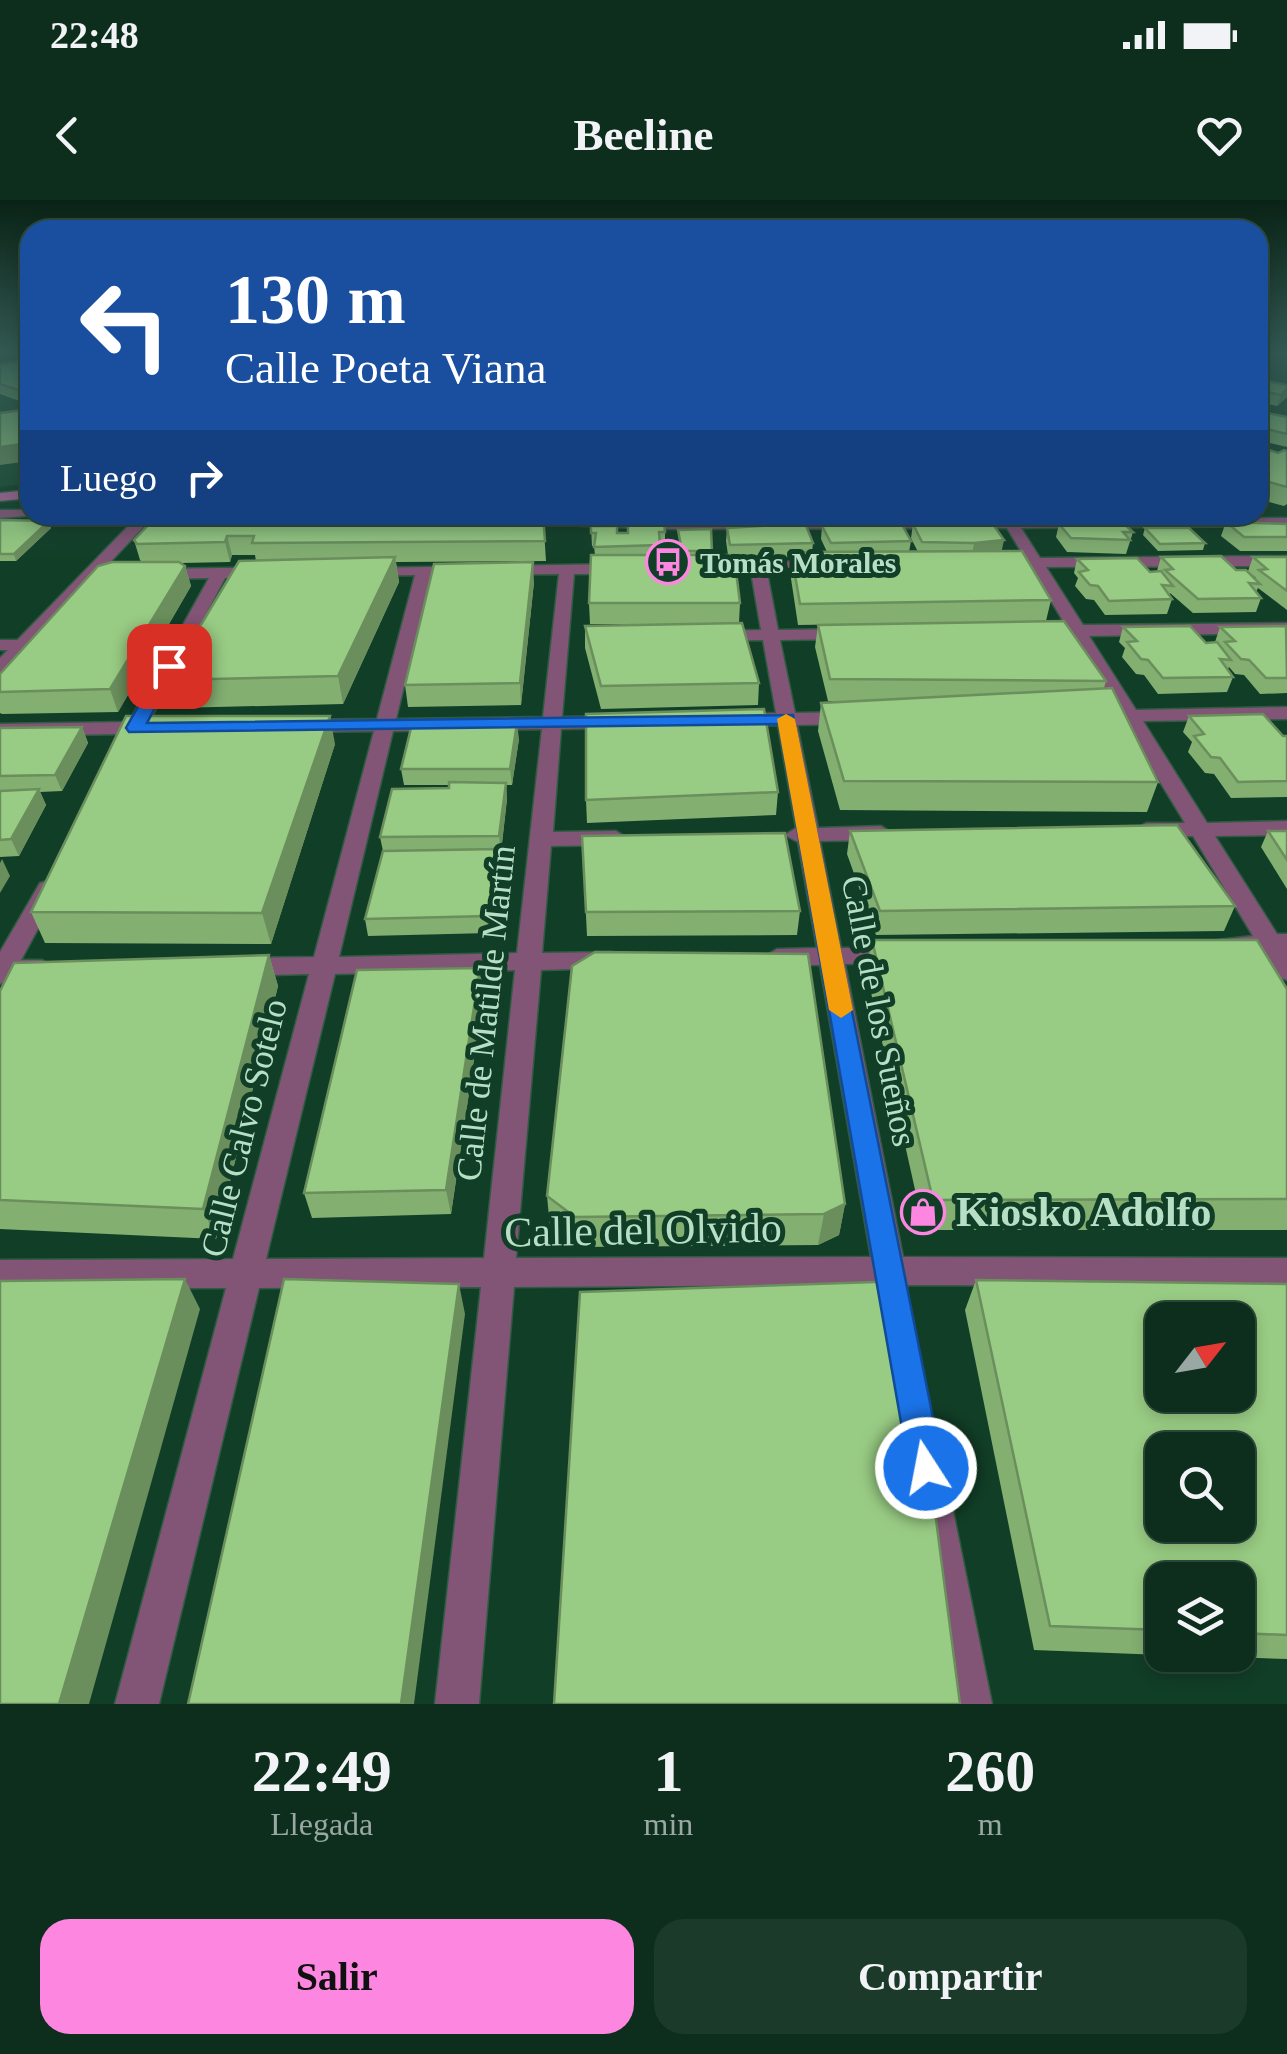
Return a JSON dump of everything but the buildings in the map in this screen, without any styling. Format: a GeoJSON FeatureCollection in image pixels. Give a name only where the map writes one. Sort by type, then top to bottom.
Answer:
{"type":"FeatureCollection","features":[{"type":"Feature","properties":{"kind":"street"},"geometry":{"type":"LineString","coordinates":[[0,668],[101,574],[139,525]]}},
{"type":"Feature","properties":{"kind":"street"},"geometry":{"type":"LineString","coordinates":[[1012,525],[1200,829],[1278,943],[1287,971]]}},
{"type":"Feature","properties":{"kind":"street"},"geometry":{"type":"LineString","coordinates":[[978,564],[1287,560]]}},
{"type":"Feature","properties":{"kind":"street"},"geometry":{"type":"LineString","coordinates":[[682,568],[842,566]]}},
{"type":"Feature","properties":{"kind":"street","name":"Calle de los Sueños"},"geometry":{"type":"LineString","coordinates":[[758,567],[897,1311]]}},
{"type":"Feature","properties":{"kind":"street"},"geometry":{"type":"LineString","coordinates":[[350,572],[644,568]]}},
{"type":"Feature","properties":{"kind":"street","name":"Calle de Matilde Martín"},"geometry":{"type":"LineString","coordinates":[[457,1704],[552,722],[569,638],[567,569]]}},
{"type":"Feature","properties":{"kind":"street","name":"Calle Calvo Sotelo"},"geometry":{"type":"LineString","coordinates":[[137,1704],[424,571]]}},
{"type":"Feature","properties":{"kind":"street"},"geometry":{"type":"LineString","coordinates":[[147,574],[276,572]]}},
{"type":"Feature","properties":{"kind":"street"},"geometry":{"type":"LineString","coordinates":[[116,763],[220,573]]}},
{"type":"Feature","properties":{"kind":"street"},"geometry":{"type":"LineString","coordinates":[[1018,631],[1287,628]]}},
{"type":"Feature","properties":{"kind":"street"},"geometry":{"type":"LineString","coordinates":[[690,636],[879,634]]}},
{"type":"Feature","properties":{"kind":"street"},"geometry":{"type":"LineString","coordinates":[[0,644],[23,644]]}},
{"type":"Feature","properties":{"kind":"street"},"geometry":{"type":"LineString","coordinates":[[1064,716],[1287,713]]}},
{"type":"Feature","properties":{"kind":"street"},"geometry":{"type":"LineString","coordinates":[[708,720],[866,718]]}},
{"type":"Feature","properties":{"kind":"street"},"geometry":{"type":"LineString","coordinates":[[270,726],[630,721]]}},
{"type":"Feature","properties":{"kind":"street"},"geometry":{"type":"LineString","coordinates":[[0,730],[174,728]]}},
{"type":"Feature","properties":{"kind":"street"},"geometry":{"type":"LineString","coordinates":[[1125,830],[1287,828]]}},
{"type":"Feature","properties":{"kind":"street"},"geometry":{"type":"LineString","coordinates":[[765,835],[907,833]]}},
{"type":"Feature","properties":{"kind":"street"},"geometry":{"type":"LineString","coordinates":[[541,839],[634,838]]}},
{"type":"Feature","properties":{"kind":"street"},"geometry":{"type":"LineString","coordinates":[[1,971],[60,866]]}},
{"type":"Feature","properties":{"kind":"street"},"geometry":{"type":"LineString","coordinates":[[1201,947],[1278,943]]}},
{"type":"Feature","properties":{"kind":"street"},"geometry":{"type":"LineString","coordinates":[[744,958],[924,954]]}},
{"type":"Feature","properties":{"kind":"street"},"geometry":{"type":"LineString","coordinates":[[212,967],[646,960]]}},
{"type":"Feature","properties":{"kind":"street"},"geometry":{"type":"LineString","coordinates":[[1,971],[60,968]]}},
{"type":"Feature","properties":{"kind":"street","name":"Calle del Olvido"},"geometry":{"type":"LineString","coordinates":[[0,1274],[498,1276],[889,1268],[1287,1272]]}},
{"type":"Feature","properties":{"kind":"street"},"geometry":{"type":"LineString","coordinates":[[926,1468],[970,1704]]}},
{"type":"Feature","properties":{"kind":"shaded area"},"geometry":{"type":"Polygon","coordinates":[[[0,422],[20,422],[20,484],[0,487],[0,422]]]}},
{"type":"Feature","properties":{"kind":"slow traffic"},"geometry":{"type":"LineString","coordinates":[[786,719],[841,1010]]}},
{"type":"Feature","properties":{"kind":"place","name":"Tomás Morales"},"geometry":{"type":"Point","coordinates":[668,562]}},
{"type":"Feature","properties":{"kind":"place","name":"Kiosko Adolfo"},"geometry":{"type":"Point","coordinates":[923,1212]}},
{"type":"Feature","properties":{"kind":"route"},"geometry":{"type":"LineString","coordinates":[[169,666],[135,728],[787,719],[926,1468]]}}]}
